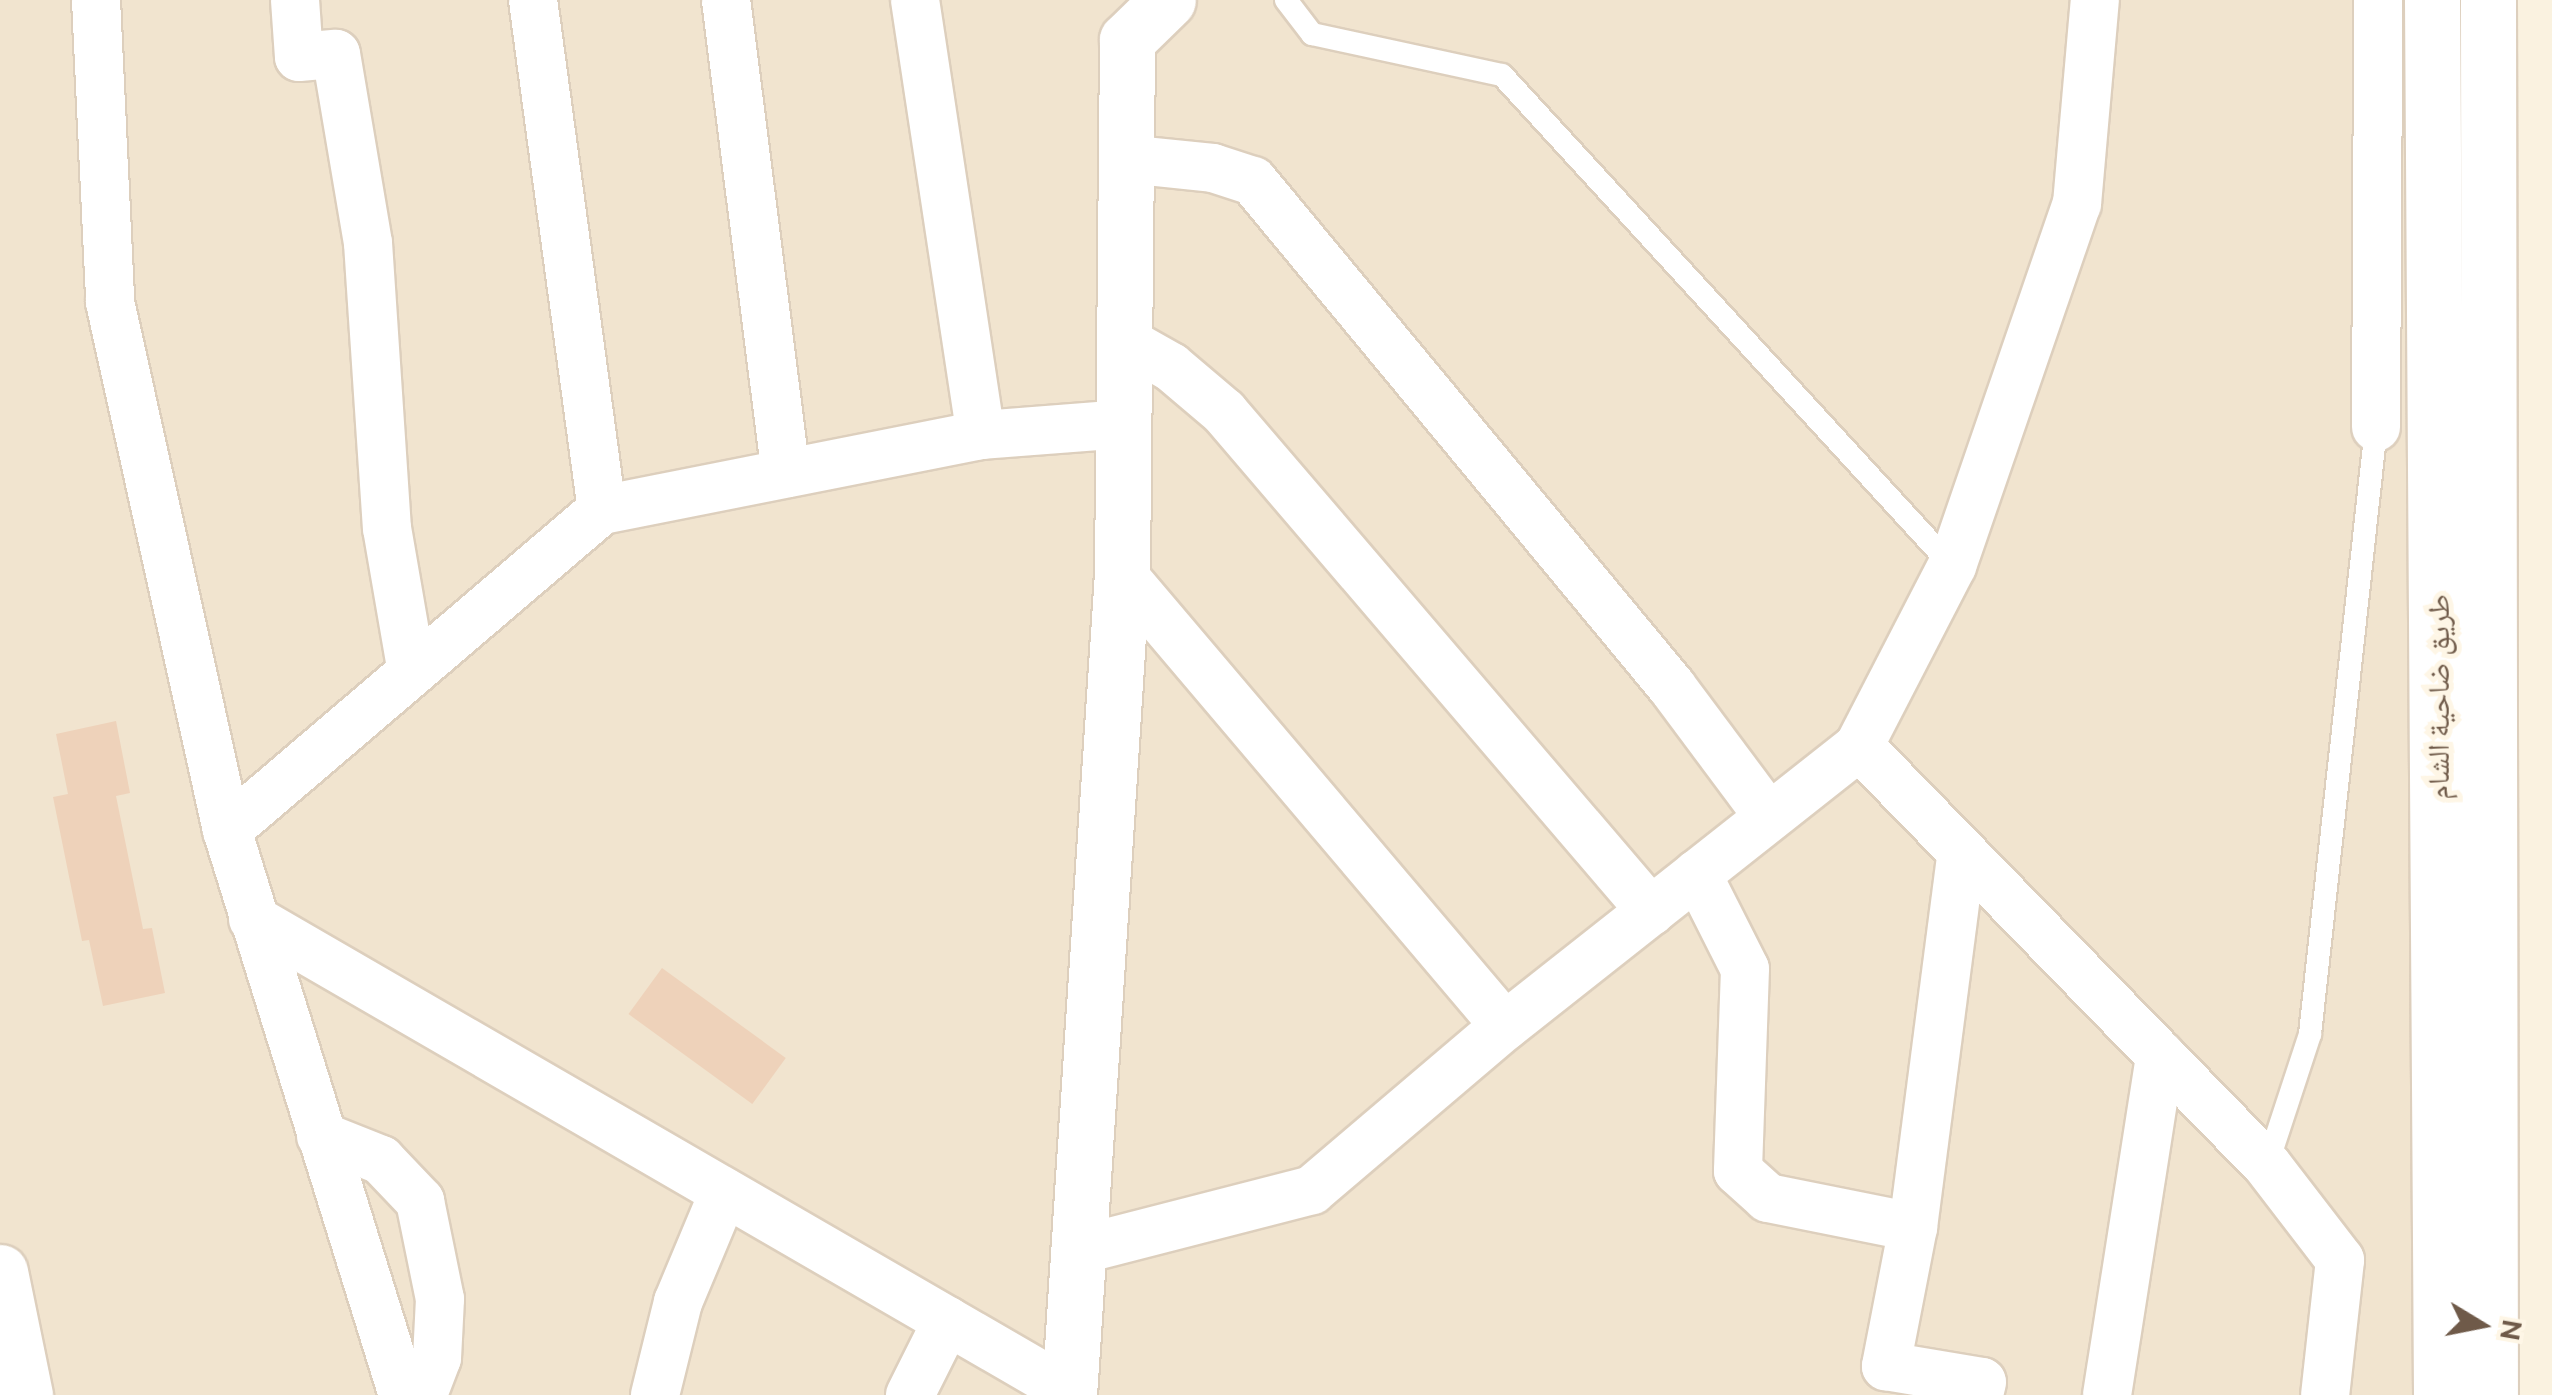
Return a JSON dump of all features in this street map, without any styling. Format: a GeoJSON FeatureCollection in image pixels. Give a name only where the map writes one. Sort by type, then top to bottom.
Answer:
{"type":"FeatureCollection","features":[{"type":"Feature","properties":{"kind":"main road"},"geometry":{"type":"LineString","coordinates":[[1069,1394],[1084,1249],[1122,574],[1124,20],[1168,0]]}},
{"type":"Feature","properties":{"kind":"main road","name":"طريق ضاحية الشام"},"geometry":{"type":"LineString","coordinates":[[2432,0],[2441,1395]]}},
{"type":"Feature","properties":{"kind":"main road","name":"طريق ضاحية الشام"},"geometry":{"type":"LineString","coordinates":[[2488,0],[2490,1395]]}},
{"type":"Feature","properties":{"kind":"main road"},"geometry":{"type":"LineString","coordinates":[[0,1272],[24,1395]]}},
{"type":"Feature","properties":{"kind":"street"},"geometry":{"type":"LineString","coordinates":[[96,0],[110,302],[228,830],[252,919],[403,1395]]}},
{"type":"Feature","properties":{"kind":"street"},"geometry":{"type":"LineString","coordinates":[[295,0],[299,56],[336,54],[368,243],[387,528],[412,672]]}},
{"type":"Feature","properties":{"kind":"street"},"geometry":{"type":"LineString","coordinates":[[533,0],[602,510]]}},
{"type":"Feature","properties":{"kind":"street"},"geometry":{"type":"LineString","coordinates":[[726,0],[786,473]]}},
{"type":"Feature","properties":{"kind":"street"},"geometry":{"type":"LineString","coordinates":[[915,0],[981,435]]}},
{"type":"Feature","properties":{"kind":"street"},"geometry":{"type":"LineString","coordinates":[[1084,1249],[1312,1190],[1505,1026],[1860,746],[1952,566],[2077,204],[2095,0]]}},
{"type":"Feature","properties":{"kind":"street"},"geometry":{"type":"LineString","coordinates":[[2376,427],[2378,0]]}},
{"type":"Feature","properties":{"kind":"street"},"geometry":{"type":"LineString","coordinates":[[1126,159],[1213,168],[1252,180],[1672,687],[1769,817]]}},
{"type":"Feature","properties":{"kind":"street"},"geometry":{"type":"LineString","coordinates":[[1124,340],[1172,367],[1224,412],[1651,910]]}},
{"type":"Feature","properties":{"kind":"street"},"geometry":{"type":"LineString","coordinates":[[228,830],[602,510],[981,435],[1123,424]]}},
{"type":"Feature","properties":{"kind":"street"},"geometry":{"type":"LineString","coordinates":[[1122,574],[1505,1026]]}},
{"type":"Feature","properties":{"kind":"street"},"geometry":{"type":"LineString","coordinates":[[1860,746],[2268,1165],[2340,1260],[2325,1395]]}},
{"type":"Feature","properties":{"kind":"street"},"geometry":{"type":"LineString","coordinates":[[1962,852],[1913,1227],[1886,1366],[1982,1382],[1979,1395]]}},
{"type":"Feature","properties":{"kind":"street"},"geometry":{"type":"LineString","coordinates":[[1697,874],[1744,969],[1738,1171],[1768,1198],[1913,1227]]}},
{"type":"Feature","properties":{"kind":"street"},"geometry":{"type":"LineString","coordinates":[[252,919],[1069,1394]]}},
{"type":"Feature","properties":{"kind":"street"},"geometry":{"type":"LineString","coordinates":[[2107,1395],[2160,1055]]}},
{"type":"Feature","properties":{"kind":"street"},"geometry":{"type":"LineString","coordinates":[[321,1136],[380,1160],[420,1201],[440,1299],[437,1358],[423,1395]]}},
{"type":"Feature","properties":{"kind":"street"},"geometry":{"type":"LineString","coordinates":[[656,1395],[678,1302],[724,1192]]}},
{"type":"Feature","properties":{"kind":"street"},"geometry":{"type":"LineString","coordinates":[[910,1395],[947,1321]]}},
{"type":"Feature","properties":{"kind":"lane"},"geometry":{"type":"LineString","coordinates":[[1286,0],[1312,34],[1502,75],[1952,566]]}},
{"type":"Feature","properties":{"kind":"lane"},"geometry":{"type":"LineString","coordinates":[[2268,1165],[2310,1034],[2376,427]]}},
{"type":"Feature","properties":{"kind":"shaded area"},"geometry":{"type":"Polygon","coordinates":[[[0,0],[2472,0],[2472,1395],[0,1395],[0,0]]]}},
{"type":"Feature","properties":{"kind":"building"},"geometry":{"type":"Polygon","coordinates":[[[116,721],[130,793],[116,796],[143,929],[152,928],[165,993],[103,1006],[89,940],[82,941],[53,797],[68,794],[56,734],[116,721]]]}},
{"type":"Feature","properties":{"kind":"building"},"geometry":{"type":"Polygon","coordinates":[[[662,968],[786,1058],[752,1104],[628,1014],[662,968]]]}}]}
